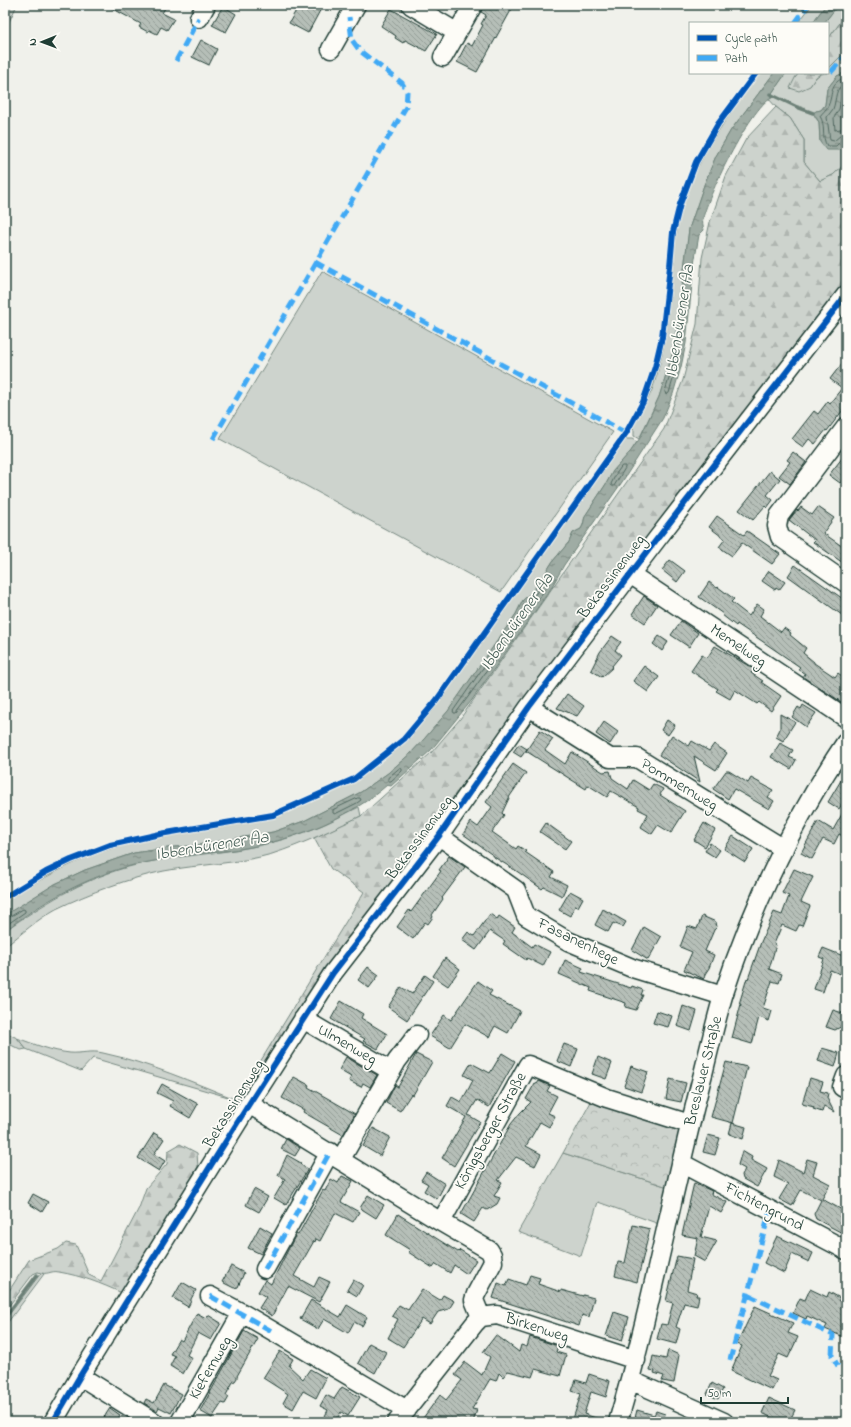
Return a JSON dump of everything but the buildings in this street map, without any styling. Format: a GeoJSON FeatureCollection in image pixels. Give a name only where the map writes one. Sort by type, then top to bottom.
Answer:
{"type":"FeatureCollection","features":[{"type":"Feature","properties":{"kind":"street"},"geometry":{"type":"LineString","coordinates":[[411,5],[456,32]]}},
{"type":"Feature","properties":{"kind":"street"},"geometry":{"type":"LineString","coordinates":[[443,57],[456,32],[473,5]]}},
{"type":"Feature","properties":{"kind":"street"},"geometry":{"type":"LineString","coordinates":[[331,49],[354,6]]}},
{"type":"Feature","properties":{"kind":"street","name":"Bekassinenweg"},"geometry":{"type":"LineString","coordinates":[[53,1422],[249,1104],[333,973],[439,836],[529,707],[630,574],[846,296]]}},
{"type":"Feature","properties":{"kind":"street"},"geometry":{"type":"LineString","coordinates":[[846,427],[779,516],[777,526],[780,537],[846,583]]}},
{"type":"Feature","properties":{"kind":"street","name":"Memelweg"},"geometry":{"type":"LineString","coordinates":[[630,574],[846,718]]}},
{"type":"Feature","properties":{"kind":"street","name":"Pommernweg"},"geometry":{"type":"LineString","coordinates":[[529,707],[610,758],[637,758],[784,849]]}},
{"type":"Feature","properties":{"kind":"street","name":"Breslauer Straße"},"geometry":{"type":"LineString","coordinates":[[618,1422],[636,1360],[690,1124],[723,996],[750,922],[784,849],[824,774],[846,742]]}},
{"type":"Feature","properties":{"kind":"street","name":"Fasanenhege"},"geometry":{"type":"LineString","coordinates":[[439,836],[516,890],[526,916],[568,941],[632,968],[723,996]]}},
{"type":"Feature","properties":{"kind":"street","name":"Ulmenweg"},"geometry":{"type":"LineString","coordinates":[[303,1019],[391,1071]]}},
{"type":"Feature","properties":{"kind":"street","name":"Ulmenweg"},"geometry":{"type":"LineString","coordinates":[[335,1156],[397,1061],[417,1035]]}},
{"type":"Feature","properties":{"kind":"street","name":"Königsberger Straße"},"geometry":{"type":"LineString","coordinates":[[441,1222],[528,1065],[607,1098],[690,1124]]}},
{"type":"Feature","properties":{"kind":"street"},"geometry":{"type":"LineString","coordinates":[[846,1076],[842,1087],[846,1089]]}},
{"type":"Feature","properties":{"kind":"street"},"geometry":{"type":"LineString","coordinates":[[249,1104],[489,1250],[492,1255],[492,1262],[474,1300],[481,1318]]}},
{"type":"Feature","properties":{"kind":"street"},"geometry":{"type":"LineString","coordinates":[[265,1269],[335,1156]]}},
{"type":"Feature","properties":{"kind":"street","name":"Fichtengrund"},"geometry":{"type":"LineString","coordinates":[[681,1163],[846,1250]]}},
{"type":"Feature","properties":{"kind":"street","name":"Birkenweg"},"geometry":{"type":"LineString","coordinates":[[210,1296],[242,1313],[402,1416],[475,1323],[481,1318],[497,1315],[636,1360]]}},
{"type":"Feature","properties":{"kind":"street","name":"Kiefernweg"},"geometry":{"type":"LineString","coordinates":[[180,1422],[242,1313]]}},
{"type":"Feature","properties":{"kind":"street"},"geometry":{"type":"LineString","coordinates":[[80,1376],[154,1422]]}},
{"type":"Feature","properties":{"kind":"street"},"geometry":{"type":"LineString","coordinates":[[630,1380],[724,1422]]}},
{"type":"Feature","properties":{"kind":"green space"},"geometry":{"type":"Polygon","coordinates":[[[5,5],[17,5],[8,24],[5,23],[5,5]]]}},
{"type":"Feature","properties":{"kind":"green space"},"geometry":{"type":"Polygon","coordinates":[[[812,5],[826,5],[813,22],[799,22],[812,5]]]}},
{"type":"Feature","properties":{"kind":"green space"},"geometry":{"type":"Polygon","coordinates":[[[838,5],[846,5],[846,15],[829,38],[829,22],[825,22],[838,5]]]}},
{"type":"Feature","properties":{"kind":"green space"},"geometry":{"type":"Polygon","coordinates":[[[846,15],[846,51],[829,68],[829,38],[846,15]]]}},
{"type":"Feature","properties":{"kind":"green space"},"geometry":{"type":"Polygon","coordinates":[[[846,51],[846,72],[837,76],[827,89],[825,105],[821,110],[816,111],[815,117],[819,122],[820,142],[838,150],[846,142],[846,163],[833,175],[820,181],[804,162],[804,140],[790,118],[776,107],[768,98],[773,96],[772,93],[785,74],[798,74],[795,78],[810,86],[817,76],[829,74],[829,68],[846,51]]]}},
{"type":"Feature","properties":{"kind":"green space"},"geometry":{"type":"Polygon","coordinates":[[[759,74],[773,74],[731,130],[716,156],[704,185],[689,229],[674,349],[659,397],[639,439],[634,436],[634,430],[632,428],[650,396],[660,364],[667,323],[673,261],[679,220],[685,199],[701,160],[735,107],[759,74]]]}},
{"type":"Feature","properties":{"kind":"green space"},"geometry":{"type":"Polygon","coordinates":[[[798,74],[820,74],[816,77],[810,86],[799,91],[790,88],[798,74]]]}},
{"type":"Feature","properties":{"kind":"green space"},"geometry":{"type":"Polygon","coordinates":[[[776,107],[790,118],[804,140],[804,162],[820,181],[833,175],[846,163],[846,284],[521,703],[329,970],[241,1107],[235,1103],[364,892],[331,869],[314,838],[361,816],[431,753],[460,719],[664,429],[683,380],[697,324],[702,258],[710,222],[726,176],[746,139],[776,107]]]}},
{"type":"Feature","properties":{"kind":"green space"},"geometry":{"type":"Polygon","coordinates":[[[322,271],[613,432],[501,592],[220,439],[322,271]]]}},
{"type":"Feature","properties":{"kind":"green space"},"geometry":{"type":"Polygon","coordinates":[[[632,439],[637,442],[613,471],[585,516],[581,529],[573,533],[569,542],[553,561],[541,580],[531,593],[523,600],[516,614],[449,710],[411,753],[388,773],[361,792],[304,821],[273,832],[192,846],[134,853],[85,870],[55,884],[5,916],[5,901],[45,877],[87,857],[116,847],[150,838],[236,824],[280,814],[340,786],[370,768],[396,748],[434,709],[623,440],[632,439]]]}},
{"type":"Feature","properties":{"kind":"green space"},"geometry":{"type":"Polygon","coordinates":[[[359,807],[361,816],[328,832],[272,854],[245,860],[164,871],[123,882],[95,892],[49,913],[5,947],[5,931],[13,925],[55,898],[100,876],[147,862],[237,850],[275,842],[319,827],[359,807]]]}},
{"type":"Feature","properties":{"kind":"green space"},"geometry":{"type":"Polygon","coordinates":[[[5,1032],[17,1038],[26,1049],[21,1050],[5,1042],[5,1032]]]}},
{"type":"Feature","properties":{"kind":"green space"},"geometry":{"type":"Polygon","coordinates":[[[17,1038],[56,1051],[74,1053],[99,1052],[120,1057],[170,1073],[235,1099],[93,1058],[81,1071],[26,1049],[17,1038]]]}},
{"type":"Feature","properties":{"kind":"green space"},"geometry":{"type":"Polygon","coordinates":[[[593,1098],[681,1130],[668,1187],[563,1153],[593,1098]]]}},
{"type":"Feature","properties":{"kind":"green space"},"geometry":{"type":"Polygon","coordinates":[[[180,1144],[197,1153],[198,1167],[122,1293],[98,1283],[75,1276],[56,1272],[38,1272],[33,1274],[5,1311],[5,1297],[29,1260],[58,1249],[66,1243],[76,1245],[89,1275],[101,1281],[139,1208],[146,1188],[167,1164],[168,1151],[180,1144]]]}},
{"type":"Feature","properties":{"kind":"green space"},"geometry":{"type":"Polygon","coordinates":[[[563,1153],[668,1187],[659,1224],[598,1202],[581,1256],[518,1232],[563,1153]]]}},
{"type":"Feature","properties":{"kind":"green space"},"geometry":{"type":"Polygon","coordinates":[[[41,1273],[44,1274],[5,1326],[5,1320],[41,1273]]]}},
{"type":"Feature","properties":{"kind":"water"},"geometry":{"type":"Polygon","coordinates":[[[826,5],[838,5],[825,22],[813,22],[826,5]]]}},
{"type":"Feature","properties":{"kind":"water"},"geometry":{"type":"Polygon","coordinates":[[[846,72],[846,142],[839,150],[826,150],[820,142],[819,122],[813,113],[821,110],[825,105],[827,89],[837,76],[846,72]]]}},
{"type":"Feature","properties":{"kind":"water","name":"Ibbenbürener Aa"},"geometry":{"type":"Polygon","coordinates":[[[773,74],[785,74],[772,93],[774,96],[765,102],[755,114],[732,151],[707,206],[703,219],[704,230],[699,235],[694,264],[686,343],[673,394],[663,418],[622,482],[564,565],[550,590],[472,700],[431,750],[391,786],[387,785],[357,807],[323,825],[269,843],[237,850],[164,859],[134,865],[100,876],[49,900],[5,931],[5,916],[8,913],[55,884],[85,870],[134,853],[192,846],[273,832],[304,821],[361,792],[388,773],[411,753],[425,738],[448,711],[516,614],[523,600],[531,593],[541,580],[553,561],[569,542],[573,533],[581,529],[585,516],[613,471],[631,451],[640,438],[659,397],[674,349],[689,229],[716,156],[731,130],[773,74]]]}},
{"type":"Feature","properties":{"kind":"waterway"},"geometry":{"type":"LineString","coordinates":[[5,14],[10,5]]}},
{"type":"Feature","properties":{"kind":"waterway"},"geometry":{"type":"LineString","coordinates":[[770,94],[813,113]]}},
{"type":"Feature","properties":{"kind":"waterway"},"geometry":{"type":"LineString","coordinates":[[5,1317],[37,1275]]}},
{"type":"Feature","properties":{"kind":"marked path"},"geometry":{"type":"LineString","coordinates":[[81,9],[83,5]]}},
{"type":"Feature","properties":{"kind":"marked path"},"geometry":{"type":"LineString","coordinates":[[796,22],[808,5]]}},
{"type":"Feature","properties":{"kind":"marked path"},"geometry":{"type":"LineString","coordinates":[[213,439],[406,107],[407,92],[402,83],[360,51],[352,40],[349,17]]}},
{"type":"Feature","properties":{"kind":"marked path"},"geometry":{"type":"LineString","coordinates":[[176,61],[199,18]]}},
{"type":"Feature","properties":{"kind":"marked path"},"geometry":{"type":"LineString","coordinates":[[831,72],[846,55]]}},
{"type":"Feature","properties":{"kind":"marked path"},"geometry":{"type":"LineString","coordinates":[[315,262],[626,433]]}},
{"type":"Feature","properties":{"kind":"marked path"},"geometry":{"type":"LineString","coordinates":[[265,1269],[330,1152]]}},
{"type":"Feature","properties":{"kind":"marked path"},"geometry":{"type":"LineString","coordinates":[[730,1360],[770,1210]]}},
{"type":"Feature","properties":{"kind":"marked path"},"geometry":{"type":"LineString","coordinates":[[748,1295],[833,1335],[832,1356],[838,1366]]}},
{"type":"Feature","properties":{"kind":"marked path"},"geometry":{"type":"LineString","coordinates":[[210,1296],[275,1333]]}},
{"type":"Feature","properties":{"kind":"cycle path"},"geometry":{"type":"LineString","coordinates":[[5,897],[46,872],[71,860],[110,845],[160,834],[273,815],[354,779],[404,739],[436,701],[626,433],[643,402],[655,367],[662,337],[673,232],[680,204],[696,162],[718,124],[755,74]]}},
{"type":"Feature","properties":{"kind":"cycle path"},"geometry":{"type":"LineString","coordinates":[[53,1422],[249,1104],[333,973],[439,836],[529,707],[846,295]]}}]}
